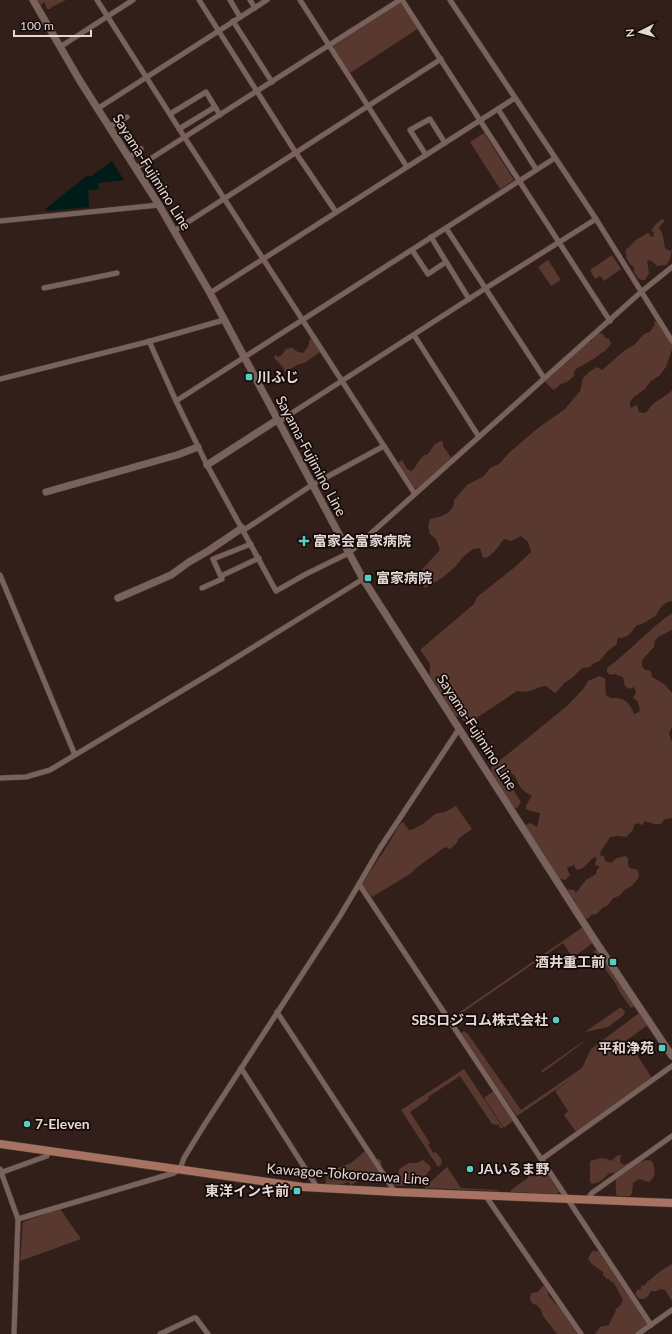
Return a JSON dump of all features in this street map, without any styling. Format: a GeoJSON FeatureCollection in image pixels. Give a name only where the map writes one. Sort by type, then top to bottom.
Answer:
{"type":"FeatureCollection","features":[{"type":"Feature","properties":{"kind":"main road","name":"Sayama-Fujimino Line"},"geometry":{"type":"LineString","coordinates":[[33,0],[109,127],[159,205],[210,293],[348,554],[363,579],[597,943],[672,1056]]}},
{"type":"Feature","properties":{"kind":"main road"},"geometry":{"type":"LineString","coordinates":[[208,465],[278,421]]}},
{"type":"Feature","properties":{"kind":"main road"},"geometry":{"type":"LineString","coordinates":[[46,492],[178,455],[198,447]]}},
{"type":"Feature","properties":{"kind":"main road"},"geometry":{"type":"LineString","coordinates":[[118,598],[172,575],[189,562],[243,529]]}},
{"type":"Feature","properties":{"kind":"main road","name":"Kawagoe-Tokorozawa Line"},"geometry":{"type":"LineString","coordinates":[[0,1144],[287,1185],[395,1192],[672,1203]]}},
{"type":"Feature","properties":{"kind":"street"},"geometry":{"type":"LineString","coordinates":[[97,0],[415,494]]}},
{"type":"Feature","properties":{"kind":"street"},"geometry":{"type":"LineString","coordinates":[[121,0],[124,6]]}},
{"type":"Feature","properties":{"kind":"street"},"geometry":{"type":"LineString","coordinates":[[60,47],[133,0]]}},
{"type":"Feature","properties":{"kind":"street"},"geometry":{"type":"LineString","coordinates":[[199,0],[336,212]]}},
{"type":"Feature","properties":{"kind":"street"},"geometry":{"type":"LineString","coordinates":[[230,0],[240,17]]}},
{"type":"Feature","properties":{"kind":"street"},"geometry":{"type":"LineString","coordinates":[[250,0],[255,8]]}},
{"type":"Feature","properties":{"kind":"street"},"geometry":{"type":"LineString","coordinates":[[98,109],[267,0]]}},
{"type":"Feature","properties":{"kind":"street"},"geometry":{"type":"LineString","coordinates":[[300,0],[408,167]]}},
{"type":"Feature","properties":{"kind":"street"},"geometry":{"type":"LineString","coordinates":[[136,168],[401,0],[441,59],[610,321]]}},
{"type":"Feature","properties":{"kind":"street"},"geometry":{"type":"LineString","coordinates":[[450,0],[596,219],[672,341]]}},
{"type":"Feature","properties":{"kind":"street"},"geometry":{"type":"LineString","coordinates":[[233,21],[272,82]]}},
{"type":"Feature","properties":{"kind":"street"},"geometry":{"type":"LineString","coordinates":[[174,231],[441,59]]}},
{"type":"Feature","properties":{"kind":"street"},"geometry":{"type":"LineString","coordinates":[[170,114],[206,92],[220,115]]}},
{"type":"Feature","properties":{"kind":"street"},"geometry":{"type":"LineString","coordinates":[[210,293],[515,98]]}},
{"type":"Feature","properties":{"kind":"street"},"geometry":{"type":"LineString","coordinates":[[179,129],[215,107]]}},
{"type":"Feature","properties":{"kind":"street"},"geometry":{"type":"LineString","coordinates":[[498,109],[536,170]]}},
{"type":"Feature","properties":{"kind":"street"},"geometry":{"type":"LineString","coordinates":[[109,127],[127,117]]}},
{"type":"Feature","properties":{"kind":"street"},"geometry":{"type":"LineString","coordinates":[[426,155],[410,130],[430,119],[444,143]]}},
{"type":"Feature","properties":{"kind":"street"},"geometry":{"type":"LineString","coordinates":[[129,157],[141,149]]}},
{"type":"Feature","properties":{"kind":"street"},"geometry":{"type":"LineString","coordinates":[[176,401],[555,158]]}},
{"type":"Feature","properties":{"kind":"street"},"geometry":{"type":"LineString","coordinates":[[0,221],[159,205]]}},
{"type":"Feature","properties":{"kind":"street"},"geometry":{"type":"LineString","coordinates":[[278,421],[342,382],[486,288],[596,219]]}},
{"type":"Feature","properties":{"kind":"street"},"geometry":{"type":"LineString","coordinates":[[446,228],[544,378]]}},
{"type":"Feature","properties":{"kind":"street"},"geometry":{"type":"LineString","coordinates":[[431,237],[469,299]]}},
{"type":"Feature","properties":{"kind":"street"},"geometry":{"type":"LineString","coordinates":[[412,250],[428,274],[446,262]]}},
{"type":"Feature","properties":{"kind":"street"},"geometry":{"type":"LineString","coordinates":[[149,341],[198,447],[276,591],[306,574],[348,554],[641,292],[672,267]]}},
{"type":"Feature","properties":{"kind":"street"},"geometry":{"type":"LineString","coordinates":[[44,288],[117,273]]}},
{"type":"Feature","properties":{"kind":"street"},"geometry":{"type":"LineString","coordinates":[[0,379],[149,341],[224,320]]}},
{"type":"Feature","properties":{"kind":"street"},"geometry":{"type":"LineString","coordinates":[[414,335],[479,437]]}},
{"type":"Feature","properties":{"kind":"street"},"geometry":{"type":"LineString","coordinates":[[243,529],[312,485],[384,446]]}},
{"type":"Feature","properties":{"kind":"street"},"geometry":{"type":"LineString","coordinates":[[213,559],[251,544]]}},
{"type":"Feature","properties":{"kind":"street"},"geometry":{"type":"LineString","coordinates":[[208,551],[221,576]]}},
{"type":"Feature","properties":{"kind":"street"},"geometry":{"type":"LineString","coordinates":[[202,588],[222,579],[221,576],[259,558]]}},
{"type":"Feature","properties":{"kind":"street"},"geometry":{"type":"LineString","coordinates":[[0,575],[75,755]]}},
{"type":"Feature","properties":{"kind":"street"},"geometry":{"type":"LineString","coordinates":[[0,778],[26,777],[50,770],[363,579]]}},
{"type":"Feature","properties":{"kind":"street"},"geometry":{"type":"LineString","coordinates":[[18,1220],[174,1173],[180,1169],[184,1158],[203,1126],[360,884],[380,848],[459,729]]}},
{"type":"Feature","properties":{"kind":"street"},"geometry":{"type":"LineString","coordinates":[[360,884],[651,1325]]}},
{"type":"Feature","properties":{"kind":"street"},"geometry":{"type":"LineString","coordinates":[[277,1012],[395,1192]]}},
{"type":"Feature","properties":{"kind":"street"},"geometry":{"type":"LineString","coordinates":[[542,1159],[672,1066]]}},
{"type":"Feature","properties":{"kind":"street"},"geometry":{"type":"LineString","coordinates":[[241,1068],[317,1187]]}},
{"type":"Feature","properties":{"kind":"street"},"geometry":{"type":"LineString","coordinates":[[587,1200],[592,1193],[672,1136]]}},
{"type":"Feature","properties":{"kind":"street"},"geometry":{"type":"LineString","coordinates":[[14,1334],[18,1220],[1,1172],[47,1156],[48,1151]]}},
{"type":"Feature","properties":{"kind":"street"},"geometry":{"type":"LineString","coordinates":[[485,1195],[582,1334]]}},
{"type":"Feature","properties":{"kind":"street"},"geometry":{"type":"LineString","coordinates":[[638,1334],[672,1310]]}},
{"type":"Feature","properties":{"kind":"street"},"geometry":{"type":"LineString","coordinates":[[160,1334],[194,1318],[196,1318],[208,1334]]}},
{"type":"Feature","properties":{"kind":"shaded area"},"geometry":{"type":"Polygon","coordinates":[[[36,0],[66,0],[50,9],[47,9],[44,2],[41,5],[36,0]]]}},
{"type":"Feature","properties":{"kind":"shaded area"},"geometry":{"type":"Polygon","coordinates":[[[401,1],[419,28],[350,73],[332,45],[401,1]]]}},
{"type":"Feature","properties":{"kind":"shaded area"},"geometry":{"type":"Polygon","coordinates":[[[484,133],[514,180],[500,189],[470,142],[484,133]]]}},
{"type":"Feature","properties":{"kind":"shaded area"},"geometry":{"type":"Polygon","coordinates":[[[662,219],[665,221],[659,227],[663,236],[665,248],[670,251],[672,250],[670,259],[666,265],[657,266],[649,260],[647,261],[649,273],[645,280],[641,280],[638,278],[634,272],[633,266],[628,261],[626,249],[637,239],[647,233],[653,237],[654,232],[651,231],[662,219]]]}},
{"type":"Feature","properties":{"kind":"shaded area"},"geometry":{"type":"Polygon","coordinates":[[[612,255],[621,269],[604,281],[600,276],[595,279],[590,270],[612,255]]]}},
{"type":"Feature","properties":{"kind":"shaded area"},"geometry":{"type":"Polygon","coordinates":[[[548,260],[561,280],[551,286],[538,267],[548,260]]]}},
{"type":"Feature","properties":{"kind":"shaded area"},"geometry":{"type":"Polygon","coordinates":[[[657,320],[672,344],[672,349],[666,367],[660,375],[634,397],[630,402],[630,408],[637,405],[639,412],[644,413],[648,411],[653,404],[672,390],[672,601],[662,606],[656,616],[642,624],[637,625],[627,636],[618,638],[617,644],[600,660],[589,667],[582,668],[572,678],[564,683],[555,693],[546,686],[526,692],[517,691],[478,717],[474,722],[468,724],[454,714],[441,694],[430,676],[430,664],[421,649],[474,604],[477,597],[515,567],[531,552],[528,542],[521,536],[511,541],[504,539],[495,551],[489,556],[483,558],[480,548],[473,549],[442,578],[425,588],[416,581],[415,577],[440,550],[436,539],[430,534],[428,526],[430,519],[443,516],[450,511],[454,504],[454,500],[467,485],[484,476],[490,468],[499,464],[510,452],[538,428],[565,409],[580,391],[583,378],[589,372],[597,367],[602,370],[625,350],[634,345],[644,334],[650,332],[655,324],[654,322],[657,320]]]}},
{"type":"Feature","properties":{"kind":"shaded area"},"geometry":{"type":"Polygon","coordinates":[[[597,333],[603,334],[605,338],[609,339],[611,344],[605,351],[576,369],[574,376],[554,390],[547,384],[545,380],[554,374],[562,364],[565,364],[581,348],[592,341],[592,338],[597,333]]]}},
{"type":"Feature","properties":{"kind":"shaded area"},"geometry":{"type":"Polygon","coordinates":[[[312,337],[320,352],[306,362],[285,372],[274,356],[281,356],[286,349],[291,347],[298,352],[303,353],[308,347],[312,337]]]}},
{"type":"Feature","properties":{"kind":"shaded area"},"geometry":{"type":"Polygon","coordinates":[[[441,441],[452,459],[417,489],[412,486],[398,463],[402,460],[407,469],[411,471],[422,457],[428,454],[435,444],[441,441]]]}},
{"type":"Feature","properties":{"kind":"shaded area"},"geometry":{"type":"Polygon","coordinates":[[[672,613],[672,630],[658,637],[655,641],[654,647],[642,660],[642,666],[645,670],[649,670],[652,674],[651,676],[664,684],[672,693],[672,727],[669,733],[672,742],[672,818],[665,819],[661,824],[654,824],[645,821],[642,825],[637,823],[626,837],[610,837],[600,855],[604,856],[605,861],[611,863],[617,858],[625,856],[628,858],[628,865],[630,868],[638,870],[639,877],[632,886],[626,889],[619,896],[613,898],[608,905],[602,908],[597,914],[591,915],[588,919],[584,918],[575,906],[575,900],[570,898],[564,889],[574,890],[576,893],[586,880],[596,874],[597,869],[600,868],[595,865],[597,858],[594,857],[583,868],[578,870],[575,868],[574,864],[568,867],[567,869],[570,875],[565,880],[558,878],[525,825],[530,823],[537,827],[540,813],[526,809],[526,805],[532,796],[521,788],[513,774],[507,772],[505,776],[521,802],[517,808],[514,808],[497,785],[491,769],[493,765],[567,706],[584,688],[588,681],[599,676],[605,678],[606,695],[611,698],[623,699],[631,706],[634,714],[639,712],[640,709],[637,701],[633,698],[636,692],[634,687],[629,689],[625,686],[623,677],[615,674],[610,675],[607,672],[607,668],[672,613]]]}},
{"type":"Feature","properties":{"kind":"shaded area"},"geometry":{"type":"Polygon","coordinates":[[[456,806],[472,829],[459,838],[456,844],[450,849],[445,847],[410,874],[372,897],[362,884],[399,825],[403,822],[409,830],[411,830],[423,824],[435,814],[445,812],[456,806]]]}},
{"type":"Feature","properties":{"kind":"shaded area"},"geometry":{"type":"Polygon","coordinates":[[[583,927],[593,943],[575,956],[571,955],[563,943],[455,1018],[459,1025],[456,1026],[451,1018],[583,927]]]}},
{"type":"Feature","properties":{"kind":"shaded area"},"geometry":{"type":"Polygon","coordinates":[[[598,950],[636,1006],[631,1008],[593,952],[598,950]]]}},
{"type":"Feature","properties":{"kind":"shaded area"},"geometry":{"type":"Polygon","coordinates":[[[621,1007],[625,1012],[624,1015],[608,1027],[585,1032],[621,1007]]]}},
{"type":"Feature","properties":{"kind":"shaded area"},"geometry":{"type":"Polygon","coordinates":[[[639,1013],[648,1025],[627,1040],[652,1078],[576,1132],[564,1115],[568,1111],[555,1091],[576,1076],[517,1116],[460,1034],[464,1031],[468,1034],[521,1110],[582,1068],[591,1049],[639,1013]]]}},
{"type":"Feature","properties":{"kind":"shaded area"},"geometry":{"type":"Polygon","coordinates":[[[588,1039],[542,1073],[541,1071],[588,1039]]]}},
{"type":"Feature","properties":{"kind":"shaded area"},"geometry":{"type":"Polygon","coordinates":[[[464,1069],[503,1128],[500,1128],[499,1125],[492,1124],[460,1076],[428,1097],[429,1099],[410,1112],[430,1143],[428,1144],[433,1153],[436,1152],[442,1160],[441,1165],[438,1167],[401,1110],[464,1069]]]}},
{"type":"Feature","properties":{"kind":"shaded area"},"geometry":{"type":"Polygon","coordinates":[[[495,1090],[514,1120],[504,1128],[484,1098],[495,1090]]]}},
{"type":"Feature","properties":{"kind":"shaded area"},"geometry":{"type":"Polygon","coordinates":[[[365,1151],[371,1151],[375,1158],[381,1160],[382,1168],[379,1172],[370,1174],[351,1185],[348,1182],[337,1186],[325,1184],[327,1175],[331,1173],[332,1170],[351,1163],[365,1151]]]}},
{"type":"Feature","properties":{"kind":"shaded area"},"geometry":{"type":"Polygon","coordinates":[[[618,1155],[621,1155],[620,1162],[624,1165],[634,1160],[639,1162],[647,1160],[652,1161],[654,1167],[655,1172],[652,1180],[649,1182],[639,1179],[633,1183],[632,1193],[630,1196],[617,1196],[616,1179],[614,1173],[610,1173],[598,1182],[592,1184],[590,1182],[590,1161],[603,1158],[611,1161],[618,1155]]]}},
{"type":"Feature","properties":{"kind":"shaded area"},"geometry":{"type":"Polygon","coordinates":[[[423,1160],[430,1166],[431,1169],[424,1179],[415,1186],[393,1185],[391,1181],[399,1173],[399,1169],[409,1163],[416,1163],[423,1160]]]}},
{"type":"Feature","properties":{"kind":"shaded area"},"geometry":{"type":"Polygon","coordinates":[[[542,1166],[559,1191],[557,1194],[511,1192],[511,1190],[528,1178],[527,1176],[542,1166]]]}},
{"type":"Feature","properties":{"kind":"shaded area"},"geometry":{"type":"Polygon","coordinates":[[[447,1167],[461,1188],[499,1191],[424,1188],[447,1167]]]}},
{"type":"Feature","properties":{"kind":"shaded area"},"geometry":{"type":"Polygon","coordinates":[[[60,1209],[81,1239],[20,1261],[23,1222],[60,1209]]]}},
{"type":"Feature","properties":{"kind":"shaded area"},"geometry":{"type":"Polygon","coordinates":[[[592,1251],[602,1253],[649,1325],[635,1334],[595,1334],[600,1327],[609,1325],[616,1309],[621,1305],[623,1300],[614,1283],[607,1279],[603,1275],[603,1272],[588,1259],[592,1251]]]}},
{"type":"Feature","properties":{"kind":"shaded area"},"geometry":{"type":"Polygon","coordinates":[[[672,1264],[672,1301],[665,1290],[660,1289],[657,1291],[651,1291],[644,1299],[635,1294],[637,1290],[641,1289],[641,1286],[645,1285],[657,1274],[672,1264]]]}},
{"type":"Feature","properties":{"kind":"shaded area"},"geometry":{"type":"Polygon","coordinates":[[[543,1286],[546,1286],[548,1295],[567,1317],[577,1334],[557,1334],[543,1316],[541,1310],[530,1300],[531,1293],[538,1292],[543,1286]]]}},
{"type":"Feature","properties":{"kind":"water"},"geometry":{"type":"Polygon","coordinates":[[[112,161],[124,180],[98,183],[99,189],[88,190],[89,207],[47,211],[45,209],[88,175],[90,177],[112,161]]]}},
{"type":"Feature","properties":{"kind":"place","name":"川ふじ"},"geometry":{"type":"Point","coordinates":[249,377]}},
{"type":"Feature","properties":{"kind":"place","name":"富家会富家病院"},"geometry":{"type":"Point","coordinates":[304,541]}},
{"type":"Feature","properties":{"kind":"place","name":"富家病院"},"geometry":{"type":"Point","coordinates":[368,578]}},
{"type":"Feature","properties":{"kind":"place","name":"酒井重工前"},"geometry":{"type":"Point","coordinates":[613,962]}},
{"type":"Feature","properties":{"kind":"place","name":"SBSロジコム株式会社"},"geometry":{"type":"Point","coordinates":[556,1020]}},
{"type":"Feature","properties":{"kind":"place","name":"平和浄苑"},"geometry":{"type":"Point","coordinates":[662,1048]}},
{"type":"Feature","properties":{"kind":"place","name":"7-Eleven"},"geometry":{"type":"Point","coordinates":[27,1124]}},
{"type":"Feature","properties":{"kind":"place","name":"JAいるま野"},"geometry":{"type":"Point","coordinates":[470,1169]}},
{"type":"Feature","properties":{"kind":"place","name":"東洋インキ前"},"geometry":{"type":"Point","coordinates":[297,1191]}}]}
